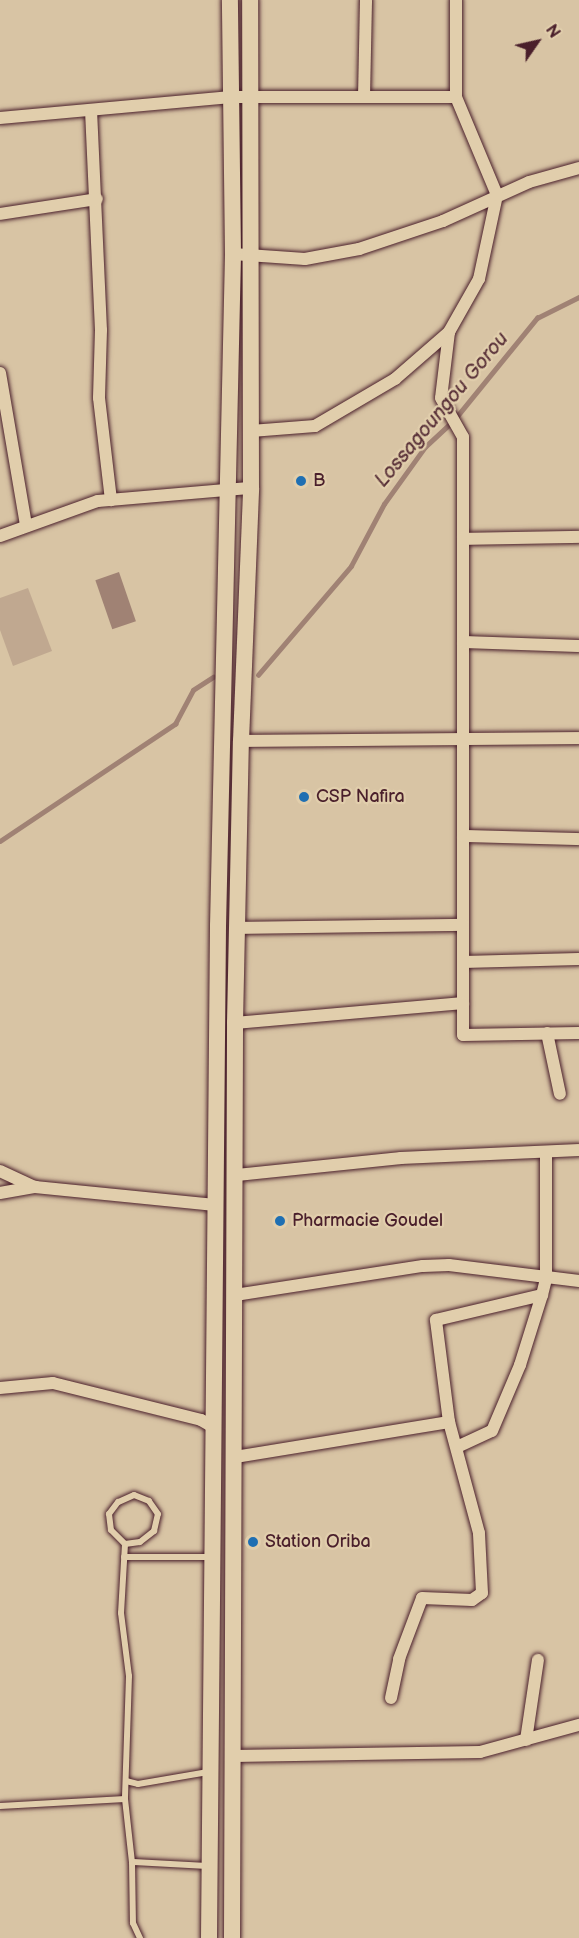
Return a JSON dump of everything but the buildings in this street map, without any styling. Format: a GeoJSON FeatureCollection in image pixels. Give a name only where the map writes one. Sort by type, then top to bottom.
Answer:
{"type":"FeatureCollection","features":[{"type":"Feature","properties":{"kind":"main road"},"geometry":{"type":"LineString","coordinates":[[209,1938],[212,1771],[214,1205],[233,254],[230,0]]}},
{"type":"Feature","properties":{"kind":"main road"},"geometry":{"type":"LineString","coordinates":[[232,1938],[237,928],[241,741],[251,488],[250,0]]}},
{"type":"Feature","properties":{"kind":"street"},"geometry":{"type":"LineString","coordinates":[[364,97],[366,0]]}},
{"type":"Feature","properties":{"kind":"street"},"geometry":{"type":"LineString","coordinates":[[251,431],[315,426],[395,380],[449,332],[483,270],[497,195],[456,96],[456,0]]}},
{"type":"Feature","properties":{"kind":"street"},"geometry":{"type":"LineString","coordinates":[[0,118],[231,97],[456,96]]}},
{"type":"Feature","properties":{"kind":"street"},"geometry":{"type":"LineString","coordinates":[[91,110],[97,199],[101,330],[99,398],[111,500]]}},
{"type":"Feature","properties":{"kind":"street"},"geometry":{"type":"LineString","coordinates":[[233,254],[305,259],[359,249],[443,221],[497,195],[579,168]]}},
{"type":"Feature","properties":{"kind":"street"},"geometry":{"type":"LineString","coordinates":[[0,214],[97,199]]}},
{"type":"Feature","properties":{"kind":"street"},"geometry":{"type":"LineString","coordinates":[[449,332],[441,398],[463,437],[463,1035],[579,1033]]}},
{"type":"Feature","properties":{"kind":"street"},"geometry":{"type":"LineString","coordinates":[[0,373],[26,525]]}},
{"type":"Feature","properties":{"kind":"street"},"geometry":{"type":"LineString","coordinates":[[0,536],[26,525],[111,500],[251,488]]}},
{"type":"Feature","properties":{"kind":"street"},"geometry":{"type":"LineString","coordinates":[[463,539],[579,537]]}},
{"type":"Feature","properties":{"kind":"street"},"geometry":{"type":"LineString","coordinates":[[463,642],[579,645]]}},
{"type":"Feature","properties":{"kind":"street"},"geometry":{"type":"LineString","coordinates":[[241,741],[579,738]]}},
{"type":"Feature","properties":{"kind":"street"},"geometry":{"type":"LineString","coordinates":[[463,836],[579,839]]}},
{"type":"Feature","properties":{"kind":"street"},"geometry":{"type":"LineString","coordinates":[[237,928],[463,925]]}},
{"type":"Feature","properties":{"kind":"street"},"geometry":{"type":"LineString","coordinates":[[463,962],[579,958]]}},
{"type":"Feature","properties":{"kind":"street"},"geometry":{"type":"LineString","coordinates":[[236,1023],[463,1003]]}},
{"type":"Feature","properties":{"kind":"street"},"geometry":{"type":"LineString","coordinates":[[547,1033],[560,1094]]}},
{"type":"Feature","properties":{"kind":"street"},"geometry":{"type":"LineString","coordinates":[[237,1175],[401,1158],[579,1150]]}},
{"type":"Feature","properties":{"kind":"street"},"geometry":{"type":"LineString","coordinates":[[457,1447],[492,1431],[520,1365],[542,1295],[546,1279],[546,1152]]}},
{"type":"Feature","properties":{"kind":"street"},"geometry":{"type":"LineString","coordinates":[[0,1171],[35,1187]]}},
{"type":"Feature","properties":{"kind":"street"},"geometry":{"type":"LineString","coordinates":[[0,1193],[35,1187],[214,1205]]}},
{"type":"Feature","properties":{"kind":"street"},"geometry":{"type":"LineString","coordinates":[[235,1294],[423,1266],[459,1266],[546,1279],[579,1281]]}},
{"type":"Feature","properties":{"kind":"street"},"geometry":{"type":"LineString","coordinates":[[391,1698],[399,1659],[422,1598],[472,1600],[482,1593],[479,1533],[457,1447],[448,1422],[436,1320],[542,1295]]}},
{"type":"Feature","properties":{"kind":"street"},"geometry":{"type":"LineString","coordinates":[[0,1388],[52,1383],[201,1420],[213,1427]]}},
{"type":"Feature","properties":{"kind":"street"},"geometry":{"type":"LineString","coordinates":[[235,1457],[448,1422]]}},
{"type":"Feature","properties":{"kind":"street"},"geometry":{"type":"LineString","coordinates":[[526,1740],[538,1660]]}},
{"type":"Feature","properties":{"kind":"street"},"geometry":{"type":"LineString","coordinates":[[233,1756],[457,1754],[500,1749],[579,1725]]}},
{"type":"Feature","properties":{"kind":"lane"},"geometry":{"type":"LineString","coordinates":[[125,1544],[141,1542],[154,1531],[158,1514],[149,1501],[134,1495],[118,1502],[109,1514],[111,1530],[125,1544],[121,1613],[129,1676],[125,1799],[132,1862],[133,1923],[140,1938]]}},
{"type":"Feature","properties":{"kind":"lane"},"geometry":{"type":"LineString","coordinates":[[124,1557],[213,1557]]}},
{"type":"Feature","properties":{"kind":"lane"},"geometry":{"type":"LineString","coordinates":[[126,1781],[138,1784],[212,1771]]}},
{"type":"Feature","properties":{"kind":"lane"},"geometry":{"type":"LineString","coordinates":[[0,1806],[125,1799]]}},
{"type":"Feature","properties":{"kind":"lane"},"geometry":{"type":"LineString","coordinates":[[132,1862],[209,1866]]}},
{"type":"Feature","properties":{"kind":"shaded area"},"geometry":{"type":"Polygon","coordinates":[[[119,572],[136,621],[112,629],[95,580],[119,572]]]}},
{"type":"Feature","properties":{"kind":"shaded area"},"geometry":{"type":"Polygon","coordinates":[[[28,588],[52,651],[13,666],[0,630],[0,598],[28,588]]]}},
{"type":"Feature","properties":{"kind":"waterway","name":"Lossagoungou Gorou"},"geometry":{"type":"LineString","coordinates":[[258,675],[351,566],[384,504],[425,447],[454,420],[537,318],[579,297]]}},
{"type":"Feature","properties":{"kind":"waterway","name":"Lossagoungou Gorou"},"geometry":{"type":"LineString","coordinates":[[0,841],[175,724],[193,690],[213,677]]}},
{"type":"Feature","properties":{"kind":"place","name":"B"},"geometry":{"type":"Point","coordinates":[301,481]}},
{"type":"Feature","properties":{"kind":"place","name":"CSP Nafira"},"geometry":{"type":"Point","coordinates":[304,797]}},
{"type":"Feature","properties":{"kind":"place","name":"Pharmacie Goudel"},"geometry":{"type":"Point","coordinates":[280,1221]}},
{"type":"Feature","properties":{"kind":"place","name":"Station Oriba"},"geometry":{"type":"Point","coordinates":[253,1542]}}]}
